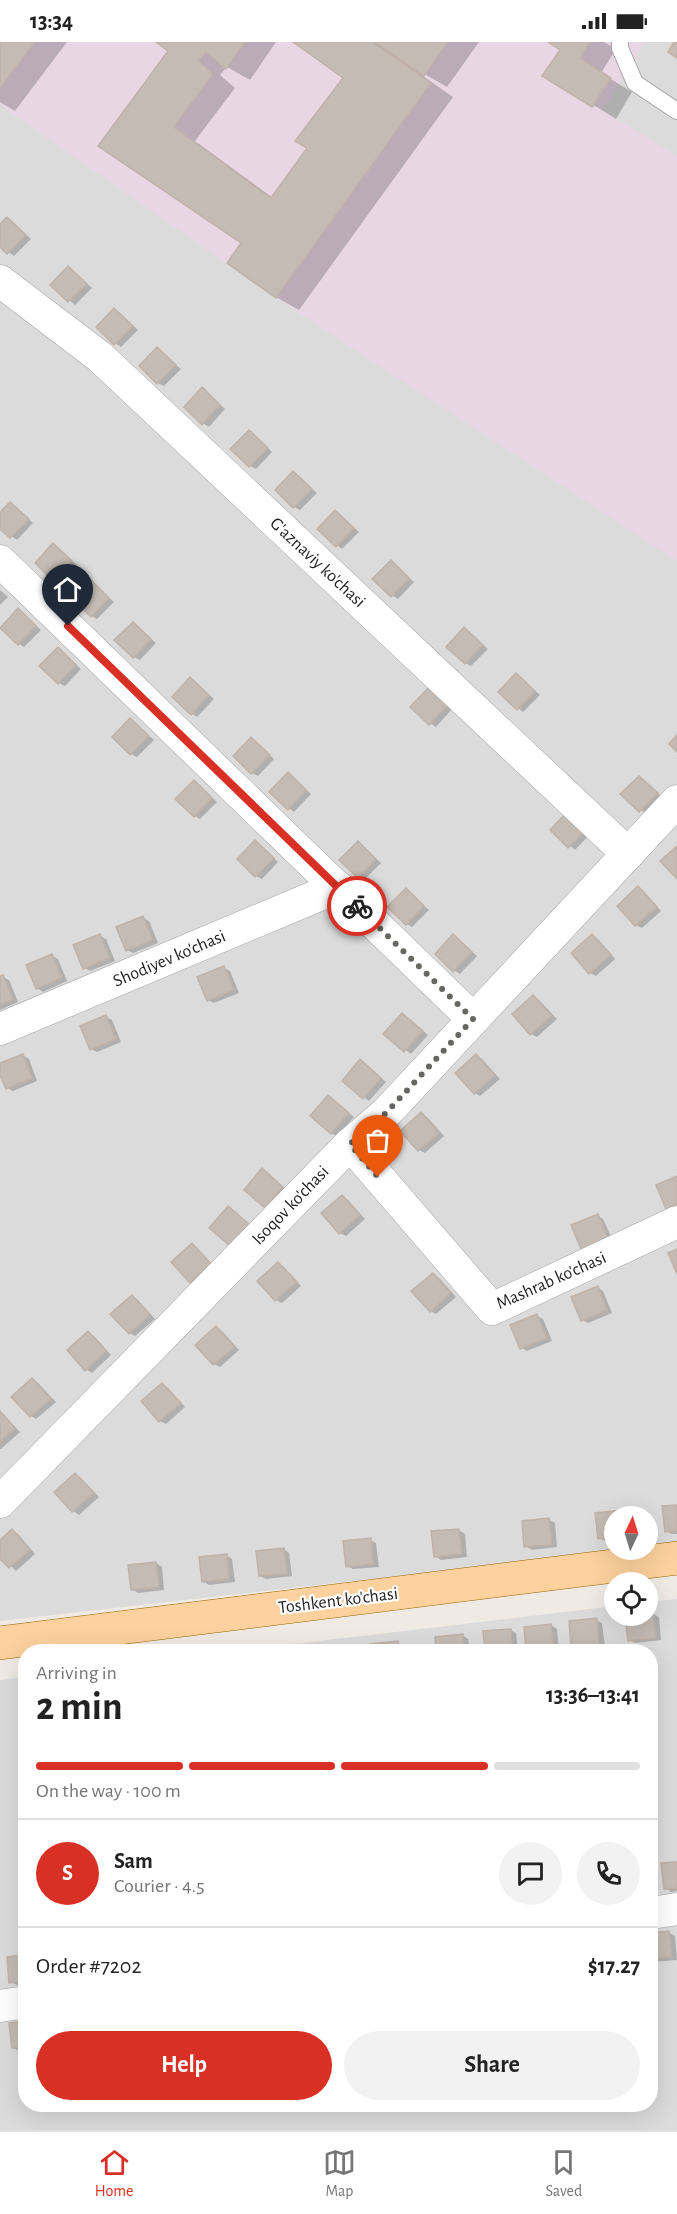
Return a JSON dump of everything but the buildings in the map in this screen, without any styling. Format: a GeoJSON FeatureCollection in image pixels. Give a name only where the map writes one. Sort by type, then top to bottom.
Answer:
{"type":"FeatureCollection","features":[{"type":"Feature","properties":{"kind":"main road","name":"Toshkent ko'chasi"},"geometry":{"type":"LineString","coordinates":[[0,1643],[677,1558]]}},
{"type":"Feature","properties":{"kind":"street","name":"G'aznaviy ko'chasi"},"geometry":{"type":"LineString","coordinates":[[0,281],[100,357],[628,854]]}},
{"type":"Feature","properties":{"kind":"street"},"geometry":{"type":"LineString","coordinates":[[0,561],[473,1019]]}},
{"type":"Feature","properties":{"kind":"street","name":"Isoqov ko'chasi"},"geometry":{"type":"LineString","coordinates":[[0,1503],[350,1144],[387,1112],[677,801]]}},
{"type":"Feature","properties":{"kind":"street","name":"Shodiyev ko'chasi"},"geometry":{"type":"LineString","coordinates":[[0,1029],[338,887]]}},
{"type":"Feature","properties":{"kind":"street","name":"Mashrab ko'chasi"},"geometry":{"type":"LineString","coordinates":[[350,1144],[492,1310],[677,1222]]}},
{"type":"Feature","properties":{"kind":"street"},"geometry":{"type":"LineString","coordinates":[[658,1912],[677,1909]]}},
{"type":"Feature","properties":{"kind":"street"},"geometry":{"type":"LineString","coordinates":[[0,2006],[18,2003]]}},
{"type":"Feature","properties":{"kind":"lane"},"geometry":{"type":"LineString","coordinates":[[620,42],[620,48],[635,83],[677,111]]}},
{"type":"Feature","properties":{"kind":"shaded area"},"geometry":{"type":"Polygon","coordinates":[[[0,42],[677,42],[677,1542],[658,1545],[658,1506],[604,1506],[604,1553],[0,1621],[0,42]]]}},
{"type":"Feature","properties":{"kind":"shaded area"},"geometry":{"type":"Polygon","coordinates":[[[0,42],[645,42],[603,110],[677,156],[677,561],[276,298],[0,105],[0,42]]]}},
{"type":"Feature","properties":{"kind":"shaded area"},"geometry":{"type":"Polygon","coordinates":[[[677,1599],[677,2130],[0,2130],[0,1680],[18,1678],[18,2112],[658,2112],[658,1644],[295,1644],[604,1607],[604,1626],[658,1626],[658,1601],[677,1599]]]}},
{"type":"Feature","properties":{"kind":"way so far"},"geometry":{"type":"LineString","coordinates":[[357,906],[473,1019],[387,1112],[350,1144],[378,1177]]}},
{"type":"Feature","properties":{"kind":"route"},"geometry":{"type":"LineString","coordinates":[[68,626],[357,906]]}}]}
